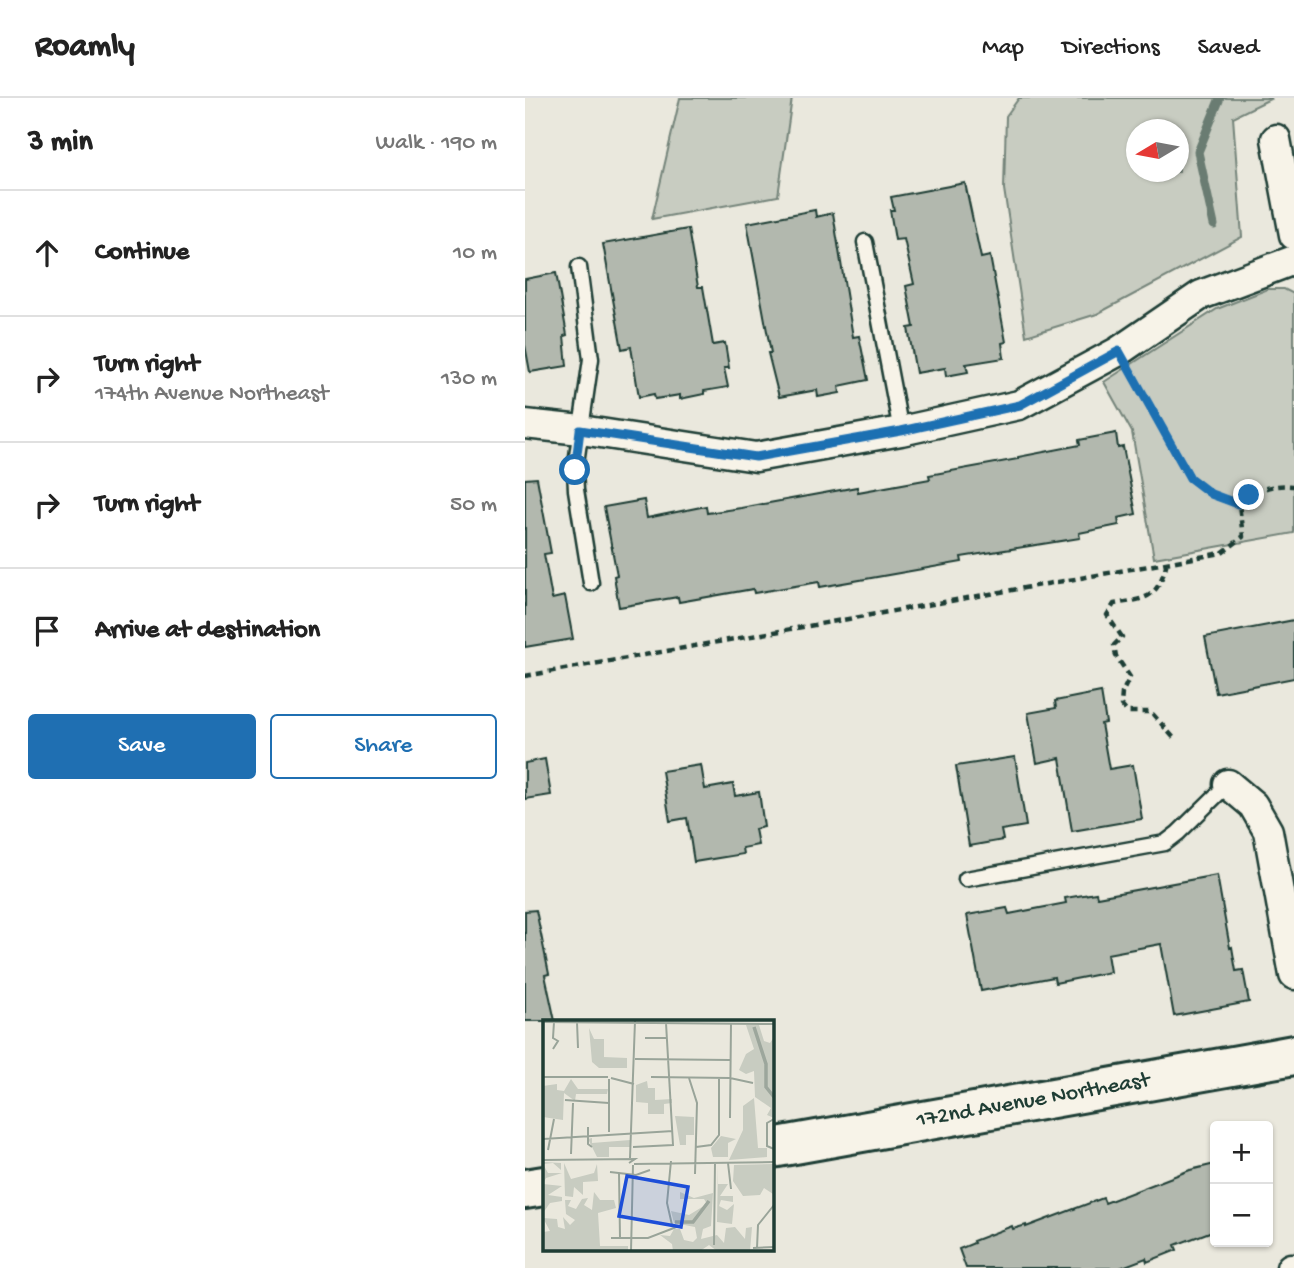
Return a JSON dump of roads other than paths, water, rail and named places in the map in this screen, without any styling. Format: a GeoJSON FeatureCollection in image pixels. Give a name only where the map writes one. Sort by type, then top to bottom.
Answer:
{"type":"FeatureCollection","features":[{"type":"Feature","properties":{"kind":"street"},"geometry":{"type":"LineString","coordinates":[[1276,139],[1294,235]]}},
{"type":"Feature","properties":{"kind":"street"},"geometry":{"type":"LineString","coordinates":[[525,424],[756,457],[901,431],[1020,405],[1119,351],[1201,295],[1294,260]]}},
{"type":"Feature","properties":{"kind":"street"},"geometry":{"type":"LineString","coordinates":[[1228,784],[1252,805],[1268,831],[1294,975]]}},
{"type":"Feature","properties":{"kind":"street","name":"172nd Avenue Northeast"},"geometry":{"type":"LineString","coordinates":[[773,1148],[1294,1055]]}},
{"type":"Feature","properties":{"kind":"street"},"geometry":{"type":"LineString","coordinates":[[525,1189],[543,1186]]}},
{"type":"Feature","properties":{"kind":"lane"},"geometry":{"type":"LineString","coordinates":[[865,242],[901,431]]}},
{"type":"Feature","properties":{"kind":"lane"},"geometry":{"type":"LineString","coordinates":[[579,267],[591,359],[575,470],[591,583]]}},
{"type":"Feature","properties":{"kind":"lane"},"geometry":{"type":"LineString","coordinates":[[966,879],[1165,843],[1228,784]]}},
{"type":"Feature","properties":{"kind":"waterway"},"geometry":{"type":"LineString","coordinates":[[1214,225],[1198,152],[1220,98]]}}]}
